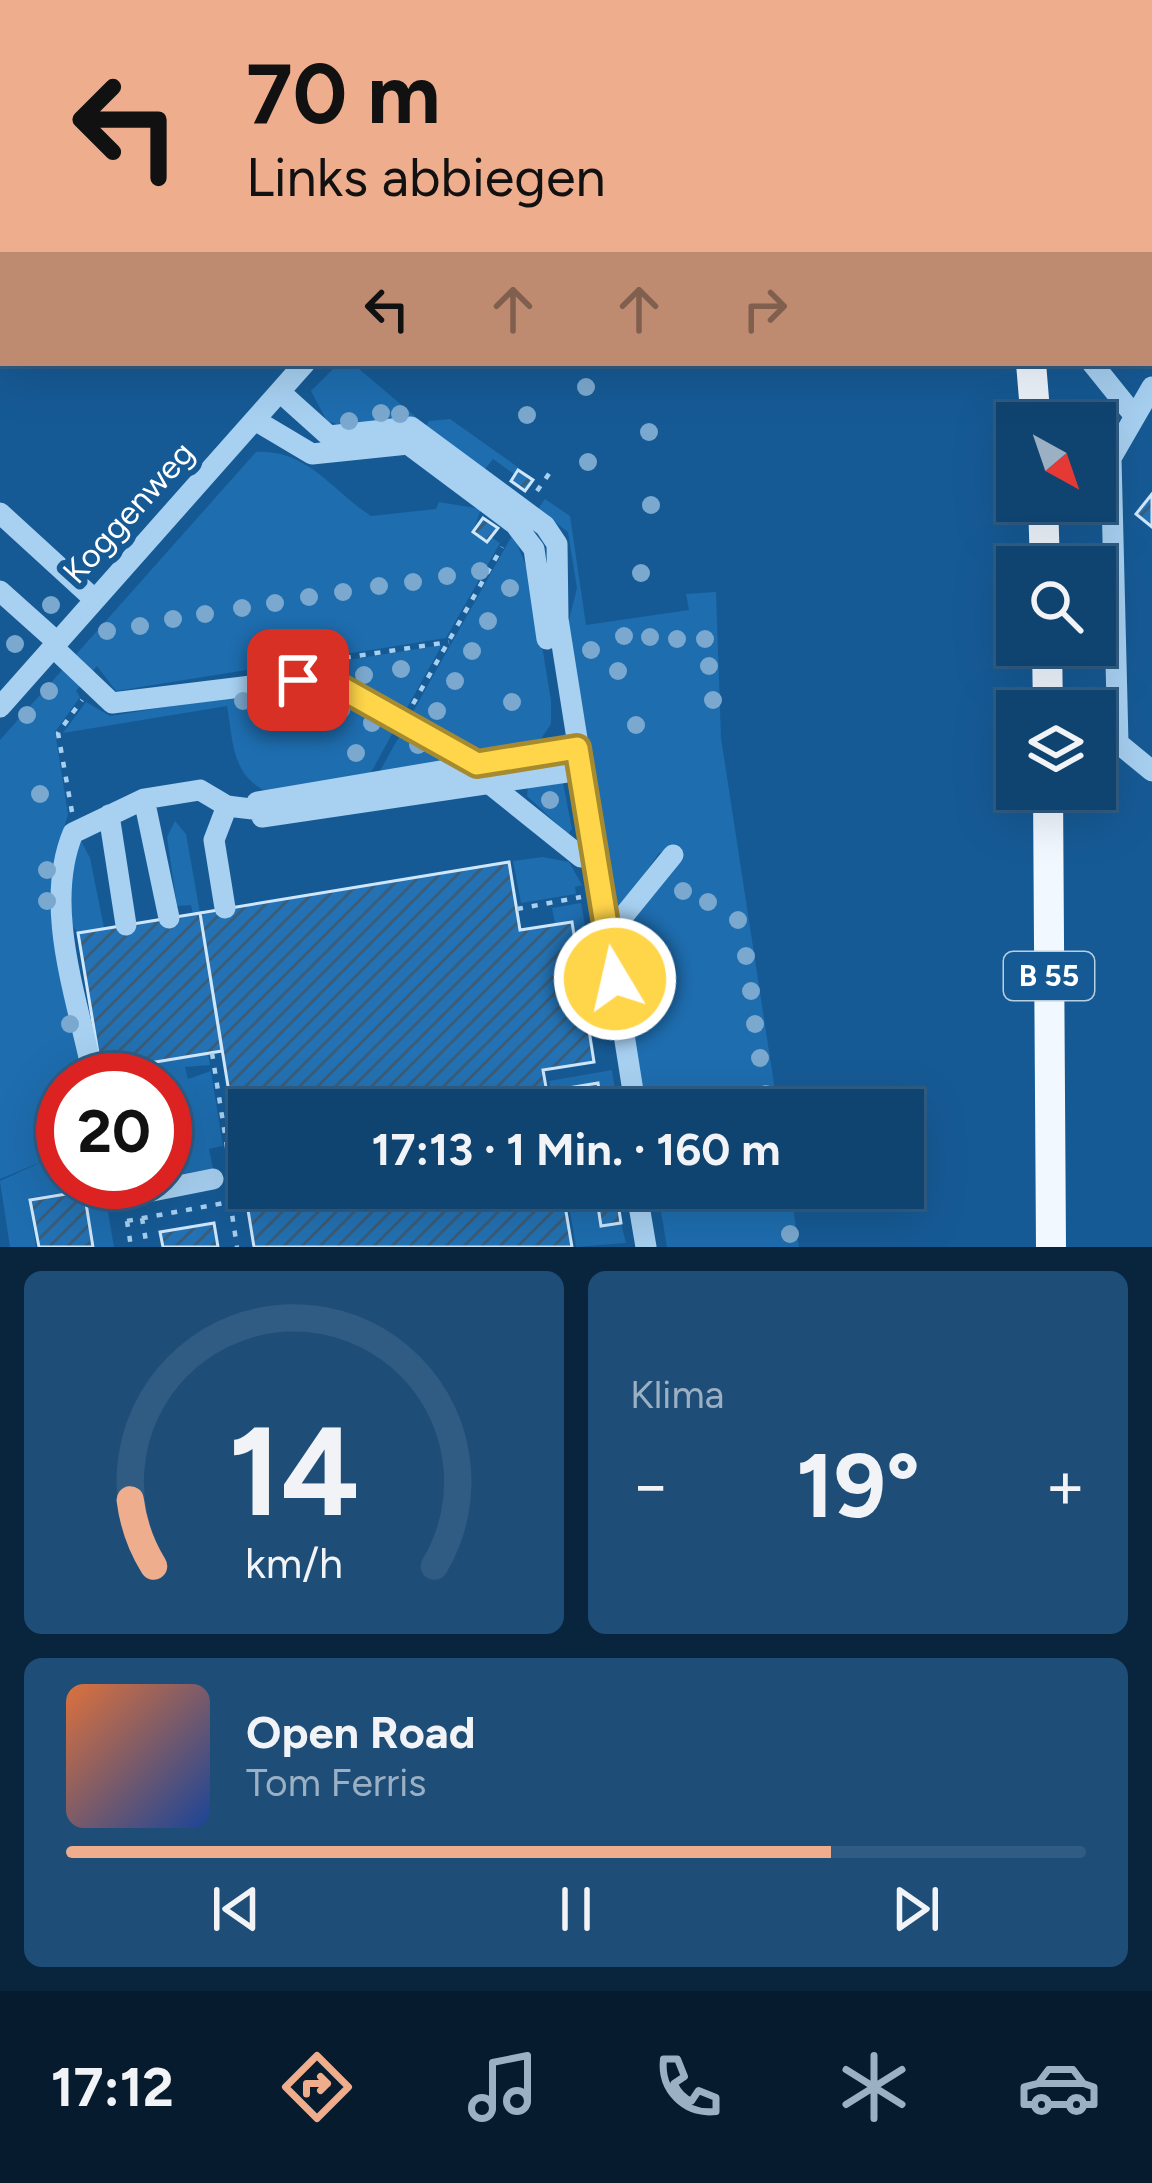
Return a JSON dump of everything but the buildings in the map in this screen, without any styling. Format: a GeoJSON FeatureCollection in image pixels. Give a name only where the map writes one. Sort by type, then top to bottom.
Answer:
{"type":"FeatureCollection","features":[{"type":"Feature","properties":{"kind":"main road"},"geometry":{"type":"LineString","coordinates":[[1031,366],[1034,402]]}},
{"type":"Feature","properties":{"kind":"main road","name":"B 55"},"geometry":{"type":"LineString","coordinates":[[1048,810],[1051,1247]]}},
{"type":"Feature","properties":{"kind":"street","name":"Koggenweg"},"geometry":{"type":"LineString","coordinates":[[2,700],[302,366]]}},
{"type":"Feature","properties":{"kind":"street"},"geometry":{"type":"LineString","coordinates":[[1094,366],[1133,414]]}},
{"type":"Feature","properties":{"kind":"street"},"geometry":{"type":"LineString","coordinates":[[1152,387],[1112,458],[1118,743],[1152,771]]}},
{"type":"Feature","properties":{"kind":"street"},"geometry":{"type":"LineString","coordinates":[[280,392],[329,436],[411,427],[521,516],[534,549],[634,1089]]}},
{"type":"Feature","properties":{"kind":"street"},"geometry":{"type":"LineString","coordinates":[[255,420],[312,454],[408,444],[521,516]]}},
{"type":"Feature","properties":{"kind":"street"},"geometry":{"type":"LineString","coordinates":[[0,513],[94,599]]}},
{"type":"Feature","properties":{"kind":"street"},"geometry":{"type":"LineString","coordinates":[[0,591],[112,703],[298,680],[338,686],[477,764],[490,784],[581,856]]}},
{"type":"Feature","properties":{"kind":"street"},"geometry":{"type":"LineString","coordinates":[[572,760],[490,784],[262,817],[257,802],[477,764],[572,760]]}},
{"type":"Feature","properties":{"kind":"street"},"geometry":{"type":"LineString","coordinates":[[572,760],[581,856],[620,1089]]}},
{"type":"Feature","properties":{"kind":"street"},"geometry":{"type":"LineString","coordinates":[[89,1053],[59,902],[61,862],[73,833],[144,799],[200,790],[226,806],[260,810]]}},
{"type":"Feature","properties":{"kind":"street"},"geometry":{"type":"LineString","coordinates":[[144,799],[169,918]]}},
{"type":"Feature","properties":{"kind":"street"},"geometry":{"type":"LineString","coordinates":[[225,908],[214,840],[226,806]]}},
{"type":"Feature","properties":{"kind":"street"},"geometry":{"type":"LineString","coordinates":[[102,819],[120,926]]}},
{"type":"Feature","properties":{"kind":"street"},"geometry":{"type":"LineString","coordinates":[[608,935],[673,855]]}},
{"type":"Feature","properties":{"kind":"street"},"geometry":{"type":"LineString","coordinates":[[192,1182],[223,1179]]}},
{"type":"Feature","properties":{"kind":"street"},"geometry":{"type":"LineString","coordinates":[[640,1209],[646,1247]]}},
{"type":"Feature","properties":{"kind":"street"},"geometry":{"type":"LineString","coordinates":[[653,1209],[659,1247]]}},
{"type":"Feature","properties":{"kind":"path"},"geometry":{"type":"LineString","coordinates":[[404,722],[521,516],[553,469]]}},
{"type":"Feature","properties":{"kind":"path"},"geometry":{"type":"LineString","coordinates":[[517,909],[582,897],[585,916]]}},
{"type":"Feature","properties":{"kind":"path"},"geometry":{"type":"LineString","coordinates":[[212,1053],[222,1113],[223,1179]]}},
{"type":"Feature","properties":{"kind":"path"},"geometry":{"type":"LineString","coordinates":[[222,1113],[228,1112]]}},
{"type":"Feature","properties":{"kind":"path"},"geometry":{"type":"LineString","coordinates":[[127,1221],[228,1201]]}},
{"type":"Feature","properties":{"kind":"path"},"geometry":{"type":"LineString","coordinates":[[124,1209],[131,1247]]}},
{"type":"Feature","properties":{"kind":"path"},"geometry":{"type":"LineString","coordinates":[[231,1209],[237,1247]]}},
{"type":"Feature","properties":{"kind":"path"},"geometry":{"type":"LineString","coordinates":[[142,1218],[147,1247]]}},
{"type":"Feature","properties":{"kind":"shaded area"},"geometry":{"type":"Polygon","coordinates":[[[336,366],[356,366],[417,418],[343,426],[327,421],[311,391],[336,366]]]}},
{"type":"Feature","properties":{"kind":"shaded area"},"geometry":{"type":"Polygon","coordinates":[[[450,419],[519,468],[514,474],[493,459],[485,469],[425,427],[429,421],[450,419]]]}},
{"type":"Feature","properties":{"kind":"shaded area"},"geometry":{"type":"Polygon","coordinates":[[[256,452],[291,457],[371,516],[436,509],[439,502],[481,509],[473,532],[487,542],[491,537],[500,543],[446,638],[116,691],[97,666],[76,691],[80,697],[55,732],[68,814],[54,862],[80,1053],[36,1053],[36,1164],[0,1179],[0,740],[256,452]]]}},
{"type":"Feature","properties":{"kind":"shaded area"},"geometry":{"type":"Polygon","coordinates":[[[545,499],[570,516],[586,625],[689,610],[686,594],[716,592],[721,738],[775,1089],[641,1089],[616,935],[670,848],[659,853],[613,919],[567,628],[577,588],[568,532],[538,509],[545,499]]]}},
{"type":"Feature","properties":{"kind":"shaded area"},"geometry":{"type":"Polygon","coordinates":[[[513,534],[531,578],[551,724],[536,746],[481,759],[410,717],[513,534]]]}},
{"type":"Feature","properties":{"kind":"shaded area"},"geometry":{"type":"Polygon","coordinates":[[[442,645],[404,713],[348,683],[123,696],[442,645]]]}},
{"type":"Feature","properties":{"kind":"shaded area"},"geometry":{"type":"Polygon","coordinates":[[[290,687],[334,693],[398,723],[368,778],[266,791],[240,766],[227,706],[63,733],[86,702],[110,716],[290,687]]]}},
{"type":"Feature","properties":{"kind":"shaded area"},"geometry":{"type":"Polygon","coordinates":[[[404,728],[464,762],[377,776],[404,728]]]}},
{"type":"Feature","properties":{"kind":"shaded area"},"geometry":{"type":"Polygon","coordinates":[[[563,783],[572,829],[568,834],[527,796],[528,787],[563,783]]]}},
{"type":"Feature","properties":{"kind":"shaded area"},"geometry":{"type":"Polygon","coordinates":[[[175,821],[186,834],[200,913],[193,914],[191,905],[177,906],[167,837],[175,821]]]}},
{"type":"Feature","properties":{"kind":"shaded area"},"geometry":{"type":"Polygon","coordinates":[[[79,837],[90,858],[104,928],[78,933],[71,924],[73,840],[79,837]]]}},
{"type":"Feature","properties":{"kind":"shaded area"},"geometry":{"type":"Polygon","coordinates":[[[543,857],[569,862],[582,885],[575,887],[576,894],[521,903],[513,861],[543,857]]]}},
{"type":"Feature","properties":{"kind":"shaded area"},"geometry":{"type":"Polygon","coordinates":[[[581,903],[588,942],[575,945],[572,922],[555,924],[552,908],[581,903]]]}},
{"type":"Feature","properties":{"kind":"shaded area"},"geometry":{"type":"Polygon","coordinates":[[[208,1053],[210,1065],[192,1066],[192,1056],[208,1053]]]}},
{"type":"Feature","properties":{"kind":"shaded area"},"geometry":{"type":"Polygon","coordinates":[[[612,1070],[615,1089],[550,1089],[549,1081],[612,1070]]]}},
{"type":"Feature","properties":{"kind":"shaded area"},"geometry":{"type":"Polygon","coordinates":[[[211,1071],[223,1146],[209,1149],[213,1169],[192,1172],[192,1078],[211,1071]]]}},
{"type":"Feature","properties":{"kind":"shaded area"},"geometry":{"type":"Polygon","coordinates":[[[36,1164],[36,1197],[29,1198],[36,1247],[10,1247],[0,1181],[36,1164]]]}},
{"type":"Feature","properties":{"kind":"shaded area"},"geometry":{"type":"Polygon","coordinates":[[[88,1209],[108,1209],[114,1247],[95,1247],[88,1209]]]}},
{"type":"Feature","properties":{"kind":"shaded area"},"geometry":{"type":"Polygon","coordinates":[[[570,1209],[598,1209],[600,1225],[621,1223],[626,1243],[576,1247],[570,1209]]]}},
{"type":"Feature","properties":{"kind":"shaded area"},"geometry":{"type":"Polygon","coordinates":[[[661,1209],[793,1209],[799,1247],[667,1247],[661,1209]]]}},
{"type":"Feature","properties":{"kind":"route"},"geometry":{"type":"LineString","coordinates":[[298,680],[338,686],[477,764],[577,748],[615,979]]}}]}
